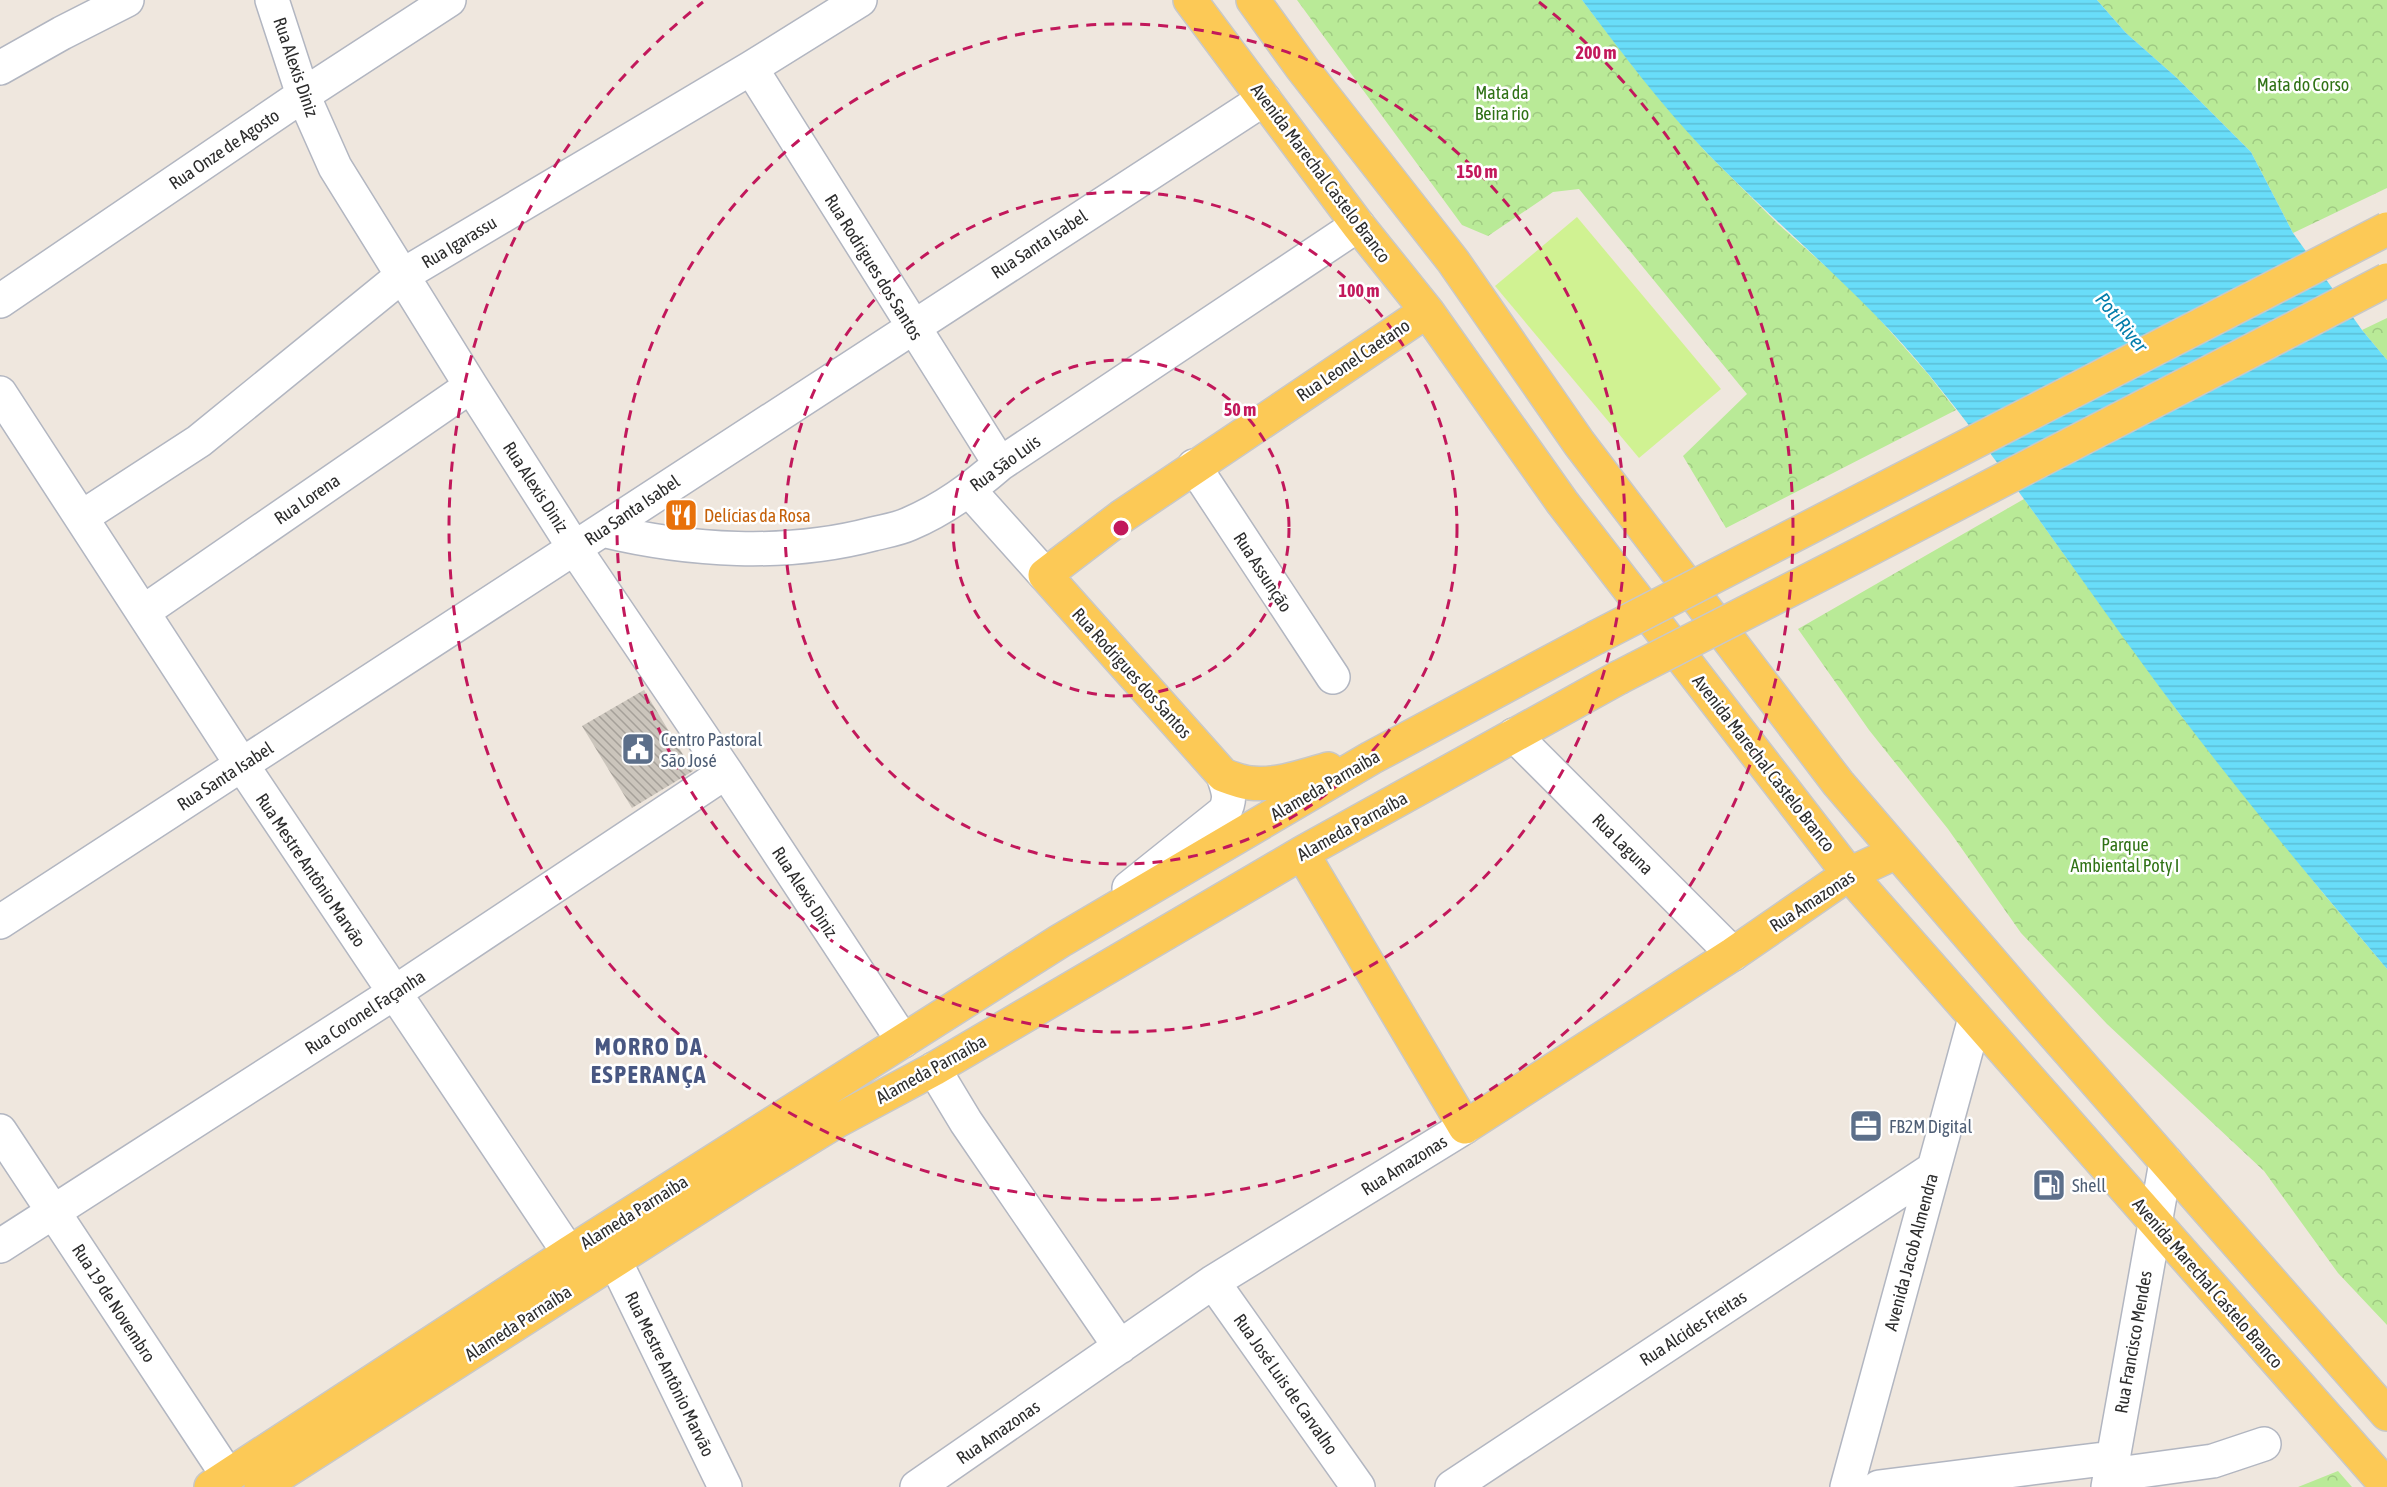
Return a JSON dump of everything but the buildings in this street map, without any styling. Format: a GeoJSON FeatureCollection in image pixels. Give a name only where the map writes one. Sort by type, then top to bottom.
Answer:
{"type":"FeatureCollection","features":[{"type":"Feature","properties":{"kind":"main road","name":"Avenida Marechal Castelo Branco"},"geometry":{"type":"LineString","coordinates":[[1190,0],[1358,225],[1427,311],[1588,536],[1849,874],[2387,1486]]}},
{"type":"Feature","properties":{"kind":"main road"},"geometry":{"type":"LineString","coordinates":[[1253,0],[1302,68],[1453,261],[1579,443],[1838,783],[2387,1414]]}},
{"type":"Feature","properties":{"kind":"main road","name":"Alameda Parnaiba"},"geometry":{"type":"LineString","coordinates":[[219,1482],[569,1253],[1060,941],[1371,758],[1595,638],[2387,229]]}},
{"type":"Feature","properties":{"kind":"main road","name":"Alameda Parnaíba"},"geometry":{"type":"LineString","coordinates":[[261,1487],[837,1121],[934,1069],[1302,854],[1618,678],[2387,280]]}},
{"type":"Feature","properties":{"kind":"main road","name":"Rua Leonel Caetano"},"geometry":{"type":"LineString","coordinates":[[1045,575],[1075,550],[1194,466],[1427,311]]}},
{"type":"Feature","properties":{"kind":"main road"},"geometry":{"type":"LineString","coordinates":[[1588,536],[1629,507]]}},
{"type":"Feature","properties":{"kind":"main road","name":"Rua Rodrigues dos Santos"},"geometry":{"type":"LineString","coordinates":[[1045,575],[1223,776]]}},
{"type":"Feature","properties":{"kind":"main road"},"geometry":{"type":"LineString","coordinates":[[1223,776],[1250,783],[1268,783],[1291,780],[1371,758]]}},
{"type":"Feature","properties":{"kind":"main road","name":"Rua Amazonas"},"geometry":{"type":"LineString","coordinates":[[1465,1127],[1733,954],[1849,874],[1897,852]]}},
{"type":"Feature","properties":{"kind":"main road"},"geometry":{"type":"LineString","coordinates":[[1302,854],[1465,1127]]}},
{"type":"Feature","properties":{"kind":"street"},"geometry":{"type":"LineString","coordinates":[[0,68],[127,0]]}},
{"type":"Feature","properties":{"kind":"street","name":"Rua Alexis Diniz"},"geometry":{"type":"LineString","coordinates":[[272,0],[303,95],[335,167],[575,549],[726,772],[903,1041]]}},
{"type":"Feature","properties":{"kind":"street","name":"Rua Onze de Agosto"},"geometry":{"type":"LineString","coordinates":[[0,301],[303,95],[449,0]]}},
{"type":"Feature","properties":{"kind":"street","name":"Rua Igarassu"},"geometry":{"type":"LineString","coordinates":[[82,517],[199,441],[403,275],[751,68],[860,0]]}},
{"type":"Feature","properties":{"kind":"street","name":"Rua Rodrigues dos Santos"},"geometry":{"type":"LineString","coordinates":[[751,68],[1000,464]]}},
{"type":"Feature","properties":{"kind":"street","name":"Rua Santa Isabel"},"geometry":{"type":"LineString","coordinates":[[0,922],[575,549],[912,326],[1264,99]]}},
{"type":"Feature","properties":{"kind":"street","name":"Rua São Luis"},"geometry":{"type":"LineString","coordinates":[[602,530],[632,537],[719,548],[781,548],[845,541],[907,525],[949,504],[1000,464],[1358,225]]}},
{"type":"Feature","properties":{"kind":"street","name":"Rua Lorena"},"geometry":{"type":"LineString","coordinates":[[143,612],[471,386]]}},
{"type":"Feature","properties":{"kind":"street","name":"Rua Mestre Antônio Marvão"},"geometry":{"type":"LineString","coordinates":[[0,393],[242,765],[569,1253]]}},
{"type":"Feature","properties":{"kind":"street","name":"Rua Assunção"},"geometry":{"type":"LineString","coordinates":[[1194,466],[1333,677]]}},
{"type":"Feature","properties":{"kind":"street","name":"Rua Rodrigues dos Santos"},"geometry":{"type":"LineString","coordinates":[[969,490],[1045,575]]}},
{"type":"Feature","properties":{"kind":"street","name":"Rua Laguna"},"geometry":{"type":"LineString","coordinates":[[1514,735],[1733,954]]}},
{"type":"Feature","properties":{"kind":"street","name":"Rua Coronel Façanha"},"geometry":{"type":"LineString","coordinates":[[0,1246],[394,993],[726,772]]}},
{"type":"Feature","properties":{"kind":"street","name":"Alameda Parnaiba"},"geometry":{"type":"LineString","coordinates":[[1060,941],[1224,812],[1230,793],[1223,776]]}},
{"type":"Feature","properties":{"kind":"street","name":"Avenida Jacob Almendra"},"geometry":{"type":"LineString","coordinates":[[1847,1487],[1975,1018]]}},
{"type":"Feature","properties":{"kind":"street"},"geometry":{"type":"LineString","coordinates":[[934,1069],[973,1132],[1120,1347]]}},
{"type":"Feature","properties":{"kind":"street","name":"Rua Amazonas"},"geometry":{"type":"LineString","coordinates":[[918,1487],[954,1477],[1120,1347],[1213,1282],[1465,1127]]}},
{"type":"Feature","properties":{"kind":"street","name":"Rua 19 de Novembro"},"geometry":{"type":"LineString","coordinates":[[0,1131],[54,1212],[219,1482]]}},
{"type":"Feature","properties":{"kind":"street","name":"Rua Francisco Mendes"},"geometry":{"type":"LineString","coordinates":[[2110,1473],[2166,1162]]}},
{"type":"Feature","properties":{"kind":"street","name":"Rua Alcides Freitas"},"geometry":{"type":"LineString","coordinates":[[1452,1487],[1933,1169]]}},
{"type":"Feature","properties":{"kind":"street","name":"Rua Mestre Antônio Marvão"},"geometry":{"type":"LineString","coordinates":[[615,1261],[725,1487]]}},
{"type":"Feature","properties":{"kind":"street","name":"Rua José Luis de Carvalho"},"geometry":{"type":"LineString","coordinates":[[1213,1282],[1358,1487]]}},
{"type":"Feature","properties":{"kind":"street"},"geometry":{"type":"LineString","coordinates":[[1879,1487],[2110,1473],[2213,1461],[2264,1444]]}},
{"type":"Feature","properties":{"kind":"green space","name":"Mata da Beira rio"},"geometry":{"type":"Polygon","coordinates":[[[1297,0],[1582,0],[1635,69],[1704,150],[1778,224],[1858,295],[1928,374],[1956,410],[1726,528],[1683,456],[1747,394],[1579,189],[1553,192],[1488,236],[1462,225],[1297,0]]]}},
{"type":"Feature","properties":{"kind":"green space","name":"Mata do Corso"},"geometry":{"type":"Polygon","coordinates":[[[2097,0],[2387,0],[2387,188],[2293,233],[2251,152],[2177,78],[2126,33],[2097,0]]]}},
{"type":"Feature","properties":{"kind":"green space"},"geometry":{"type":"Polygon","coordinates":[[[1577,217],[1721,389],[1639,458],[1495,286],[1577,217]]]}},
{"type":"Feature","properties":{"kind":"green space"},"geometry":{"type":"Polygon","coordinates":[[[2387,318],[2387,360],[2362,330],[2387,318]]]}},
{"type":"Feature","properties":{"kind":"green space","name":"Parque Ambiental Poty I"},"geometry":{"type":"Polygon","coordinates":[[[2024,499],[2179,713],[2387,969],[2387,1325],[2338,1273],[2264,1171],[2107,1024],[2021,933],[1948,829],[1869,730],[1798,629],[2024,499]]]}},
{"type":"Feature","properties":{"kind":"green space"},"geometry":{"type":"Polygon","coordinates":[[[2338,1471],[2352,1487],[2298,1487],[2338,1471]]]}},
{"type":"Feature","properties":{"kind":"water","name":"Poti River"},"geometry":{"type":"Polygon","coordinates":[[[1582,0],[2097,0],[2126,33],[2177,78],[2251,152],[2293,233],[2362,330],[2387,360],[2387,969],[2204,746],[1963,417],[1930,376],[1877,317],[1689,134],[1582,0]]]}},
{"type":"Feature","properties":{"kind":"place","name":"Delícias da Rosa"},"geometry":{"type":"Point","coordinates":[681,515]}},
{"type":"Feature","properties":{"kind":"place","name":"Centro Pastoral São José"},"geometry":{"type":"Point","coordinates":[638,749]}},
{"type":"Feature","properties":{"kind":"place","name":"FB2M Digital"},"geometry":{"type":"Point","coordinates":[1866,1126]}},
{"type":"Feature","properties":{"kind":"place","name":"Shell"},"geometry":{"type":"Point","coordinates":[2049,1185]}},
{"type":"Feature","properties":{"kind":"district","name":"MORRO DA ESPERANÇA"},"geometry":{"type":"Point","coordinates":[649,1060]}}]}
